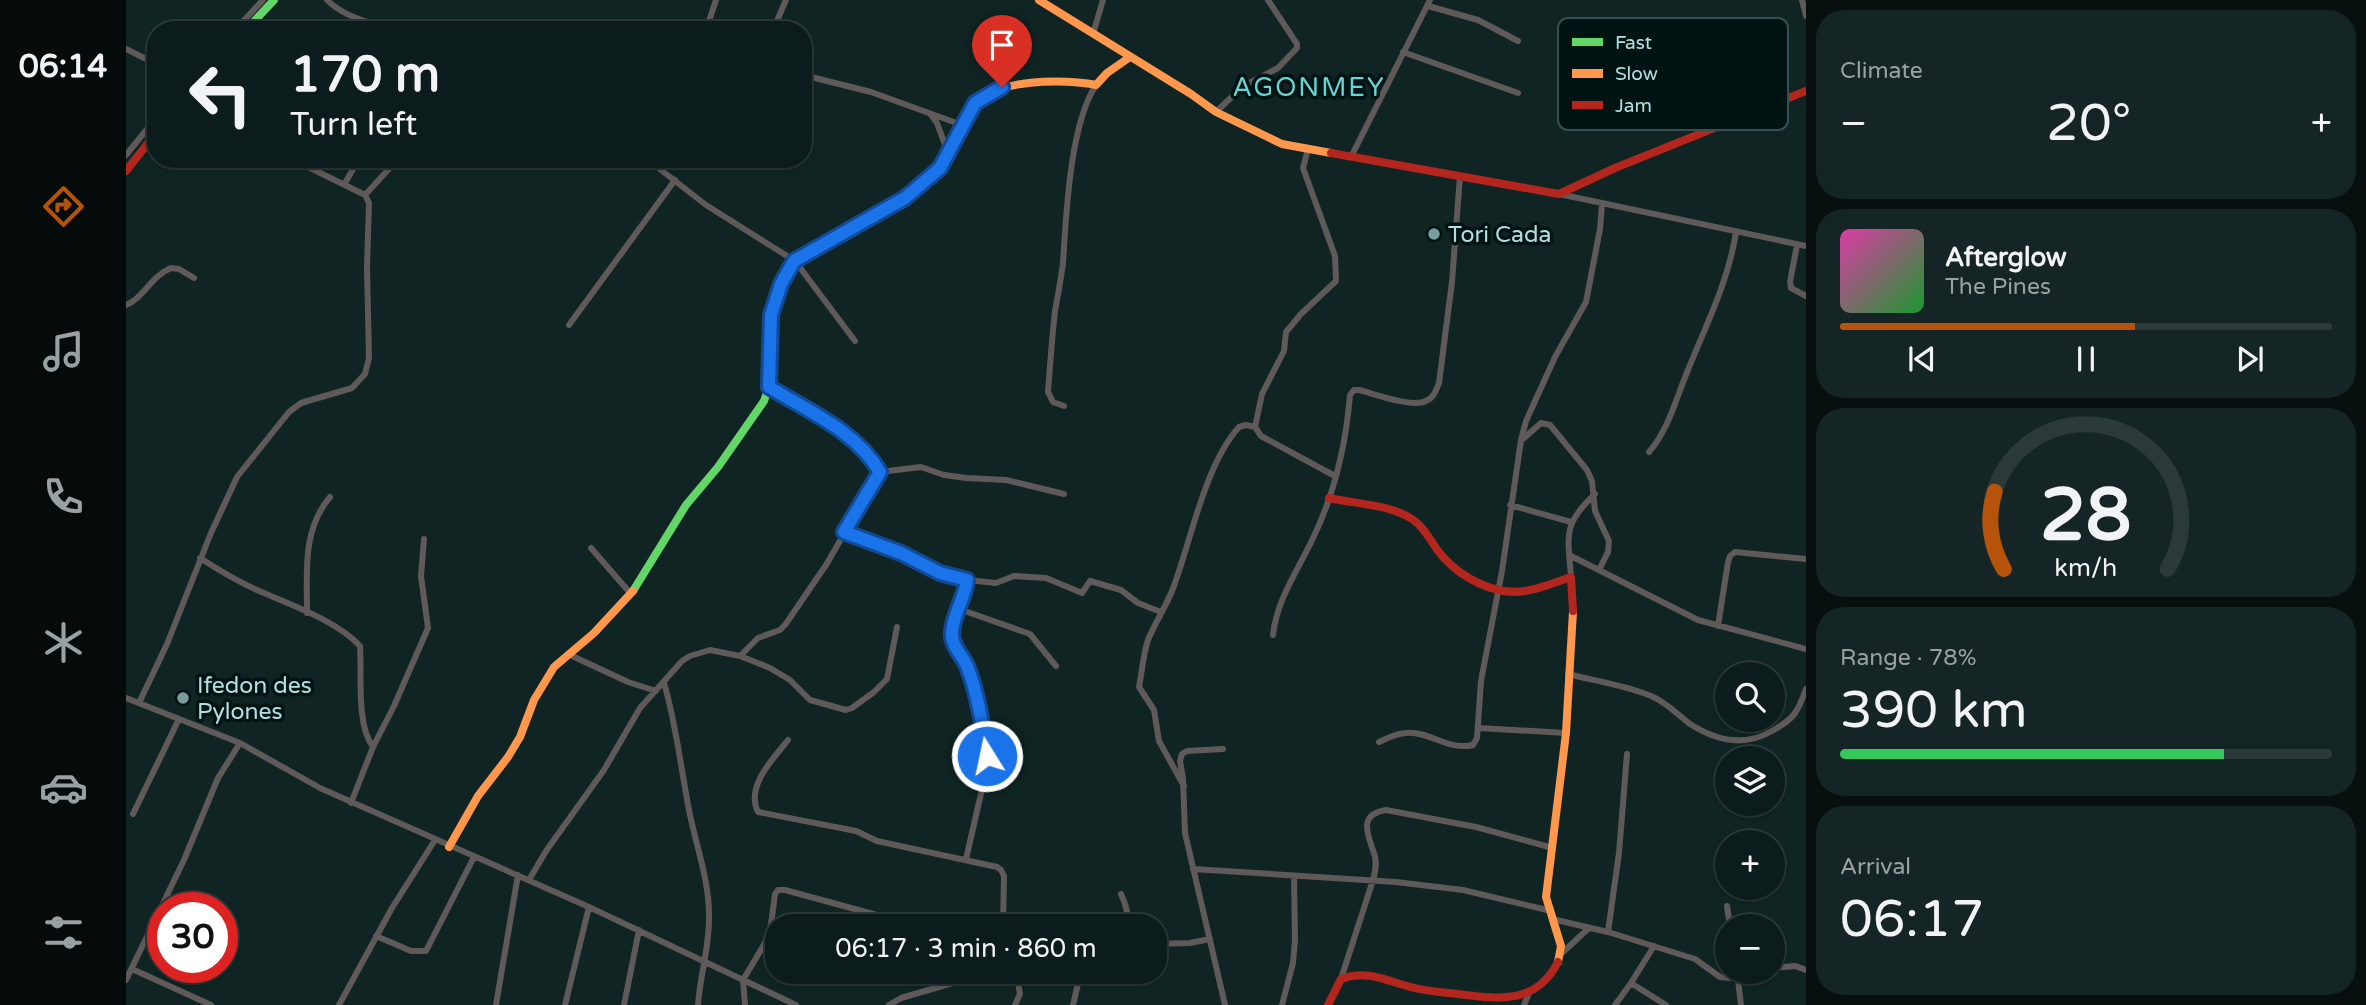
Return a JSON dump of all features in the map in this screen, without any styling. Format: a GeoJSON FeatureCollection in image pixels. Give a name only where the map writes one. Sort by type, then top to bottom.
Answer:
{"type":"FeatureCollection","features":[{"type":"Feature","properties":{"kind":"main road"},"geometry":{"type":"LineString","coordinates":[[254,21],[274,0]]}},
{"type":"Feature","properties":{"kind":"main road"},"geometry":{"type":"LineString","coordinates":[[1040,0],[1216,112],[1282,144],[1559,194],[1707,130]]}},
{"type":"Feature","properties":{"kind":"main road"},"geometry":{"type":"LineString","coordinates":[[449,847],[478,796],[520,737],[534,700],[554,667],[570,655],[631,594],[686,505],[718,467],[764,401],[769,387],[771,315],[781,284],[794,261],[905,198],[940,168],[975,103],[1002,87],[1025,83],[1080,82],[1096,85],[1107,73],[1130,57]]}},
{"type":"Feature","properties":{"kind":"main road"},"geometry":{"type":"LineString","coordinates":[[1788,98],[1806,91]]}},
{"type":"Feature","properties":{"kind":"main road"},"geometry":{"type":"LineString","coordinates":[[126,171],[147,145]]}},
{"type":"Feature","properties":{"kind":"main road"},"geometry":{"type":"LineString","coordinates":[[1328,1005],[1340,979],[1361,972],[1419,990],[1487,999],[1530,993],[1554,971],[1561,954],[1558,931],[1547,910],[1546,897],[1566,733],[1573,611],[1571,577],[1520,592],[1498,591],[1474,580],[1444,558],[1413,519],[1400,513],[1329,498]]}},
{"type":"Feature","properties":{"kind":"street"},"geometry":{"type":"LineString","coordinates":[[243,21],[263,0]]}},
{"type":"Feature","properties":{"kind":"street"},"geometry":{"type":"LineString","coordinates":[[327,0],[347,15],[363,21]]}},
{"type":"Feature","properties":{"kind":"street"},"geometry":{"type":"LineString","coordinates":[[709,21],[716,0]]}},
{"type":"Feature","properties":{"kind":"street"},"geometry":{"type":"LineString","coordinates":[[777,21],[786,0]]}},
{"type":"Feature","properties":{"kind":"street"},"geometry":{"type":"LineString","coordinates":[[1093,34],[1104,0]]}},
{"type":"Feature","properties":{"kind":"street"},"geometry":{"type":"LineString","coordinates":[[1216,112],[1242,87],[1278,68],[1297,48],[1268,0]]}},
{"type":"Feature","properties":{"kind":"street"},"geometry":{"type":"LineString","coordinates":[[1802,0],[1806,16]]}},
{"type":"Feature","properties":{"kind":"street"},"geometry":{"type":"LineString","coordinates":[[1351,156],[1429,3],[1478,20],[1518,40]]}},
{"type":"Feature","properties":{"kind":"street"},"geometry":{"type":"LineString","coordinates":[[126,49],[147,60]]}},
{"type":"Feature","properties":{"kind":"street"},"geometry":{"type":"LineString","coordinates":[[1403,52],[1518,93]]}},
{"type":"Feature","properties":{"kind":"street"},"geometry":{"type":"LineString","coordinates":[[812,77],[871,92],[962,125]]}},
{"type":"Feature","properties":{"kind":"street"},"geometry":{"type":"LineString","coordinates":[[1064,406],[1053,402],[1048,392],[1055,313],[1063,265],[1074,151],[1087,99],[1096,85]]}},
{"type":"Feature","properties":{"kind":"street"},"geometry":{"type":"LineString","coordinates":[[930,113],[937,123],[948,152]]}},
{"type":"Feature","properties":{"kind":"street"},"geometry":{"type":"LineString","coordinates":[[126,155],[147,129]]}},
{"type":"Feature","properties":{"kind":"street"},"geometry":{"type":"LineString","coordinates":[[1255,427],[1262,394],[1284,351],[1286,332],[1336,281],[1335,256],[1303,168],[1308,149]]}},
{"type":"Feature","properties":{"kind":"street"},"geometry":{"type":"LineString","coordinates":[[139,703],[167,644],[200,558],[237,477],[289,412],[302,403],[352,388],[365,374],[369,358],[367,244],[370,213],[365,195],[313,168]]}},
{"type":"Feature","properties":{"kind":"street"},"geometry":{"type":"LineString","coordinates":[[345,183],[354,168]]}},
{"type":"Feature","properties":{"kind":"street"},"geometry":{"type":"LineString","coordinates":[[365,195],[390,168]]}},
{"type":"Feature","properties":{"kind":"street"},"geometry":{"type":"LineString","coordinates":[[660,168],[706,205],[794,261],[855,341]]}},
{"type":"Feature","properties":{"kind":"street"},"geometry":{"type":"LineString","coordinates":[[1273,635],[1279,603],[1316,533],[1329,498],[1344,449],[1350,394],[1354,390],[1412,404],[1426,402],[1435,394],[1439,383],[1452,282],[1460,176]]}},
{"type":"Feature","properties":{"kind":"street"},"geometry":{"type":"LineString","coordinates":[[569,325],[675,180]]}},
{"type":"Feature","properties":{"kind":"street"},"geometry":{"type":"LineString","coordinates":[[1559,194],[1806,246]]}},
{"type":"Feature","properties":{"kind":"street"},"geometry":{"type":"LineString","coordinates":[[1379,742],[1408,733],[1464,747],[1473,746],[1477,738],[1481,681],[1521,440],[1526,421],[1555,357],[1586,302],[1602,204]]}},
{"type":"Feature","properties":{"kind":"street"},"geometry":{"type":"LineString","coordinates":[[1649,452],[1665,430],[1720,293],[1736,232]]}},
{"type":"Feature","properties":{"kind":"street"},"geometry":{"type":"LineString","coordinates":[[1797,244],[1791,288],[1806,296]]}},
{"type":"Feature","properties":{"kind":"street"},"geometry":{"type":"LineString","coordinates":[[126,305],[132,303],[152,279],[171,268],[194,278]]}},
{"type":"Feature","properties":{"kind":"street"},"geometry":{"type":"LineString","coordinates":[[769,387],[849,436],[865,450],[880,472]]}},
{"type":"Feature","properties":{"kind":"street"},"geometry":{"type":"LineString","coordinates":[[1521,440],[1541,424],[1550,425],[1587,470],[1595,494],[1595,511],[1609,541],[1608,552],[1599,570]]}},
{"type":"Feature","properties":{"kind":"street"},"geometry":{"type":"LineString","coordinates":[[1184,786],[1159,741],[1153,710],[1139,687],[1145,650],[1172,592],[1204,495],[1220,456],[1239,427],[1246,425],[1255,427],[1261,436],[1335,476]]}},
{"type":"Feature","properties":{"kind":"street"},"geometry":{"type":"LineString","coordinates":[[880,472],[921,467],[944,475],[1006,480],[1064,494]]}},
{"type":"Feature","properties":{"kind":"street"},"geometry":{"type":"LineString","coordinates":[[740,656],[758,638],[780,630],[785,625],[880,472]]}},
{"type":"Feature","properties":{"kind":"street"},"geometry":{"type":"LineString","coordinates":[[1571,577],[1568,537],[1571,522],[1579,509],[1595,494]]}},
{"type":"Feature","properties":{"kind":"street"},"geometry":{"type":"LineString","coordinates":[[307,613],[307,547],[313,521],[330,498]]}},
{"type":"Feature","properties":{"kind":"street"},"geometry":{"type":"LineString","coordinates":[[1510,505],[1571,522]]}},
{"type":"Feature","properties":{"kind":"street"},"geometry":{"type":"LineString","coordinates":[[844,532],[901,553],[940,573],[967,580],[996,583],[1013,576],[1045,578],[1082,593],[1090,581],[1121,590],[1138,603],[1161,612]]}},
{"type":"Feature","properties":{"kind":"street"},"geometry":{"type":"LineString","coordinates":[[351,803],[373,747],[428,628],[421,576],[424,539]]}},
{"type":"Feature","properties":{"kind":"street"},"geometry":{"type":"LineString","coordinates":[[591,548],[631,594]]}},
{"type":"Feature","properties":{"kind":"street"},"geometry":{"type":"LineString","coordinates":[[1718,626],[1728,562],[1735,552],[1806,559]]}},
{"type":"Feature","properties":{"kind":"street"},"geometry":{"type":"LineString","coordinates":[[1569,555],[1699,620],[1806,649]]}},
{"type":"Feature","properties":{"kind":"street"},"geometry":{"type":"LineString","coordinates":[[200,558],[262,593],[353,638],[360,646],[362,708],[368,740],[373,747]]}},
{"type":"Feature","properties":{"kind":"street"},"geometry":{"type":"LineString","coordinates":[[965,859],[987,756],[972,682],[951,633],[967,580]]}},
{"type":"Feature","properties":{"kind":"street"},"geometry":{"type":"LineString","coordinates":[[959,608],[1030,634],[1056,666]]}},
{"type":"Feature","properties":{"kind":"street"},"geometry":{"type":"LineString","coordinates":[[529,880],[546,850],[604,770],[640,708],[682,662],[702,651],[710,650],[740,656],[770,668],[790,680],[810,700],[846,710],[874,692],[887,679],[897,627]]}},
{"type":"Feature","properties":{"kind":"street"},"geometry":{"type":"LineString","coordinates":[[570,655],[628,682],[656,691]]}},
{"type":"Feature","properties":{"kind":"street"},"geometry":{"type":"LineString","coordinates":[[1568,674],[1650,696],[1717,738],[1739,741],[1758,739],[1787,723],[1799,711],[1806,689]]}},
{"type":"Feature","properties":{"kind":"street"},"geometry":{"type":"LineString","coordinates":[[664,683],[674,718],[708,898],[708,950],[700,978],[698,1005]]}},
{"type":"Feature","properties":{"kind":"street"},"geometry":{"type":"LineString","coordinates":[[126,698],[240,743],[351,803],[589,907],[796,1005]]}},
{"type":"Feature","properties":{"kind":"street"},"geometry":{"type":"LineString","coordinates":[[133,814],[179,719]]}},
{"type":"Feature","properties":{"kind":"street"},"geometry":{"type":"LineString","coordinates":[[1478,728],[1566,733]]}},
{"type":"Feature","properties":{"kind":"street"},"geometry":{"type":"LineString","coordinates":[[788,740],[760,779],[755,806],[758,812],[810,820],[856,831],[877,841],[965,859],[1001,870],[1004,876],[1003,914]]}},
{"type":"Feature","properties":{"kind":"street"},"geometry":{"type":"LineString","coordinates":[[126,980],[189,849],[218,778],[240,743]]}},
{"type":"Feature","properties":{"kind":"street"},"geometry":{"type":"LineString","coordinates":[[1223,749],[1187,751],[1182,754],[1180,761],[1184,786],[1185,833],[1225,1005]]}},
{"type":"Feature","properties":{"kind":"street"},"geometry":{"type":"LineString","coordinates":[[1608,932],[1619,853],[1628,754]]}},
{"type":"Feature","properties":{"kind":"street"},"geometry":{"type":"LineString","coordinates":[[1340,979],[1373,880],[1376,866],[1367,825],[1371,816],[1379,811],[1386,810],[1476,827],[1553,848]]}},
{"type":"Feature","properties":{"kind":"street"},"geometry":{"type":"LineString","coordinates":[[339,1005],[376,936],[435,840]]}},
{"type":"Feature","properties":{"kind":"street"},"geometry":{"type":"LineString","coordinates":[[376,936],[411,951],[426,951],[474,857]]}},
{"type":"Feature","properties":{"kind":"street"},"geometry":{"type":"LineString","coordinates":[[1193,869],[1373,880],[1463,890],[1547,910]]}},
{"type":"Feature","properties":{"kind":"street"},"geometry":{"type":"LineString","coordinates":[[496,1005],[518,875]]}},
{"type":"Feature","properties":{"kind":"street"},"geometry":{"type":"LineString","coordinates":[[1282,1005],[1293,963],[1294,876]]}},
{"type":"Feature","properties":{"kind":"street"},"geometry":{"type":"LineString","coordinates":[[772,914],[778,890],[873,914]]}},
{"type":"Feature","properties":{"kind":"street"},"geometry":{"type":"LineString","coordinates":[[1121,894],[1128,914]]}},
{"type":"Feature","properties":{"kind":"street"},"geometry":{"type":"LineString","coordinates":[[1727,906],[1728,914]]}},
{"type":"Feature","properties":{"kind":"street"},"geometry":{"type":"LineString","coordinates":[[565,1005],[589,907]]}},
{"type":"Feature","properties":{"kind":"street"},"geometry":{"type":"LineString","coordinates":[[1552,919],[1608,932],[1695,959],[1715,973]]}},
{"type":"Feature","properties":{"kind":"street"},"geometry":{"type":"LineString","coordinates":[[1561,954],[1589,928]]}},
{"type":"Feature","properties":{"kind":"street"},"geometry":{"type":"LineString","coordinates":[[624,1005],[639,930]]}},
{"type":"Feature","properties":{"kind":"street"},"geometry":{"type":"LineString","coordinates":[[1167,944],[1210,939]]}},
{"type":"Feature","properties":{"kind":"street"},"geometry":{"type":"LineString","coordinates":[[745,1005],[743,980],[765,943]]}},
{"type":"Feature","properties":{"kind":"street"},"geometry":{"type":"LineString","coordinates":[[1615,1005],[1654,946]]}},
{"type":"Feature","properties":{"kind":"street"},"geometry":{"type":"LineString","coordinates":[[1785,967],[1795,966],[1806,970]]}},
{"type":"Feature","properties":{"kind":"street"},"geometry":{"type":"LineString","coordinates":[[132,969],[211,1005]]}},
{"type":"Feature","properties":{"kind":"street"},"geometry":{"type":"LineString","coordinates":[[889,1005],[901,998],[948,984]]}},
{"type":"Feature","properties":{"kind":"street"},"geometry":{"type":"LineString","coordinates":[[1015,1005],[1020,994],[1018,984]]}},
{"type":"Feature","properties":{"kind":"street"},"geometry":{"type":"LineString","coordinates":[[1073,1005],[1078,984]]}},
{"type":"Feature","properties":{"kind":"street"},"geometry":{"type":"LineString","coordinates":[[1631,984],[1665,1005]]}},
{"type":"Feature","properties":{"kind":"street"},"geometry":{"type":"LineString","coordinates":[[1739,984],[1741,1005]]}},
{"type":"Feature","properties":{"kind":"street"},"geometry":{"type":"LineString","coordinates":[[1524,1005],[1530,993]]}},
{"type":"Feature","properties":{"kind":"traffic: fast"},"geometry":{"type":"LineString","coordinates":[[254,21],[274,0]]}},
{"type":"Feature","properties":{"kind":"traffic: fast"},"geometry":{"type":"LineString","coordinates":[[633,591],[686,505],[718,467],[764,401],[769,387],[771,315],[781,283],[795,261],[876,215]]}},
{"type":"Feature","properties":{"kind":"traffic: slow"},"geometry":{"type":"LineString","coordinates":[[1039,0],[1216,112],[1282,144],[1331,153]]}},
{"type":"Feature","properties":{"kind":"traffic: slow"},"geometry":{"type":"LineString","coordinates":[[876,215],[910,194],[934,174],[949,153],[973,106],[983,97],[1013,85],[1031,83],[1067,82],[1096,85],[1107,73],[1130,57]]}},
{"type":"Feature","properties":{"kind":"traffic: slow"},"geometry":{"type":"LineString","coordinates":[[449,847],[478,796],[520,737],[534,700],[554,667],[594,633],[633,591]]}},
{"type":"Feature","properties":{"kind":"traffic: slow"},"geometry":{"type":"LineString","coordinates":[[1558,962],[1561,946],[1546,897],[1566,733],[1573,611]]}},
{"type":"Feature","properties":{"kind":"traffic: jam"},"geometry":{"type":"LineString","coordinates":[[1788,98],[1806,91]]}},
{"type":"Feature","properties":{"kind":"traffic: jam"},"geometry":{"type":"LineString","coordinates":[[1331,153],[1559,194],[1709,130]]}},
{"type":"Feature","properties":{"kind":"traffic: jam"},"geometry":{"type":"LineString","coordinates":[[126,171],[147,144]]}},
{"type":"Feature","properties":{"kind":"traffic: jam"},"geometry":{"type":"LineString","coordinates":[[1329,498],[1382,507],[1403,514],[1421,527],[1451,565],[1469,578],[1491,588],[1525,591],[1571,577],[1573,611]]}},
{"type":"Feature","properties":{"kind":"traffic: jam"},"geometry":{"type":"LineString","coordinates":[[1328,1005],[1341,979],[1361,975],[1431,991],[1488,997],[1515,996],[1539,986],[1558,962]]}},
{"type":"Feature","properties":{"kind":"place","name":"Tori Cada"},"geometry":{"type":"Point","coordinates":[1434,234]}},
{"type":"Feature","properties":{"kind":"place","name":"Ifedon des Pylones"},"geometry":{"type":"Point","coordinates":[183,698]}},
{"type":"Feature","properties":{"kind":"district","name":"AGONMEY"},"geometry":{"type":"Point","coordinates":[1309,87]}},
{"type":"Feature","properties":{"kind":"route"},"geometry":{"type":"LineString","coordinates":[[987,756],[972,682],[951,633],[967,580],[940,573],[901,553],[844,532],[880,472],[865,450],[849,436],[769,387],[770,329],[774,301],[794,261],[905,198],[940,168],[975,103],[1002,87]]}}]}
